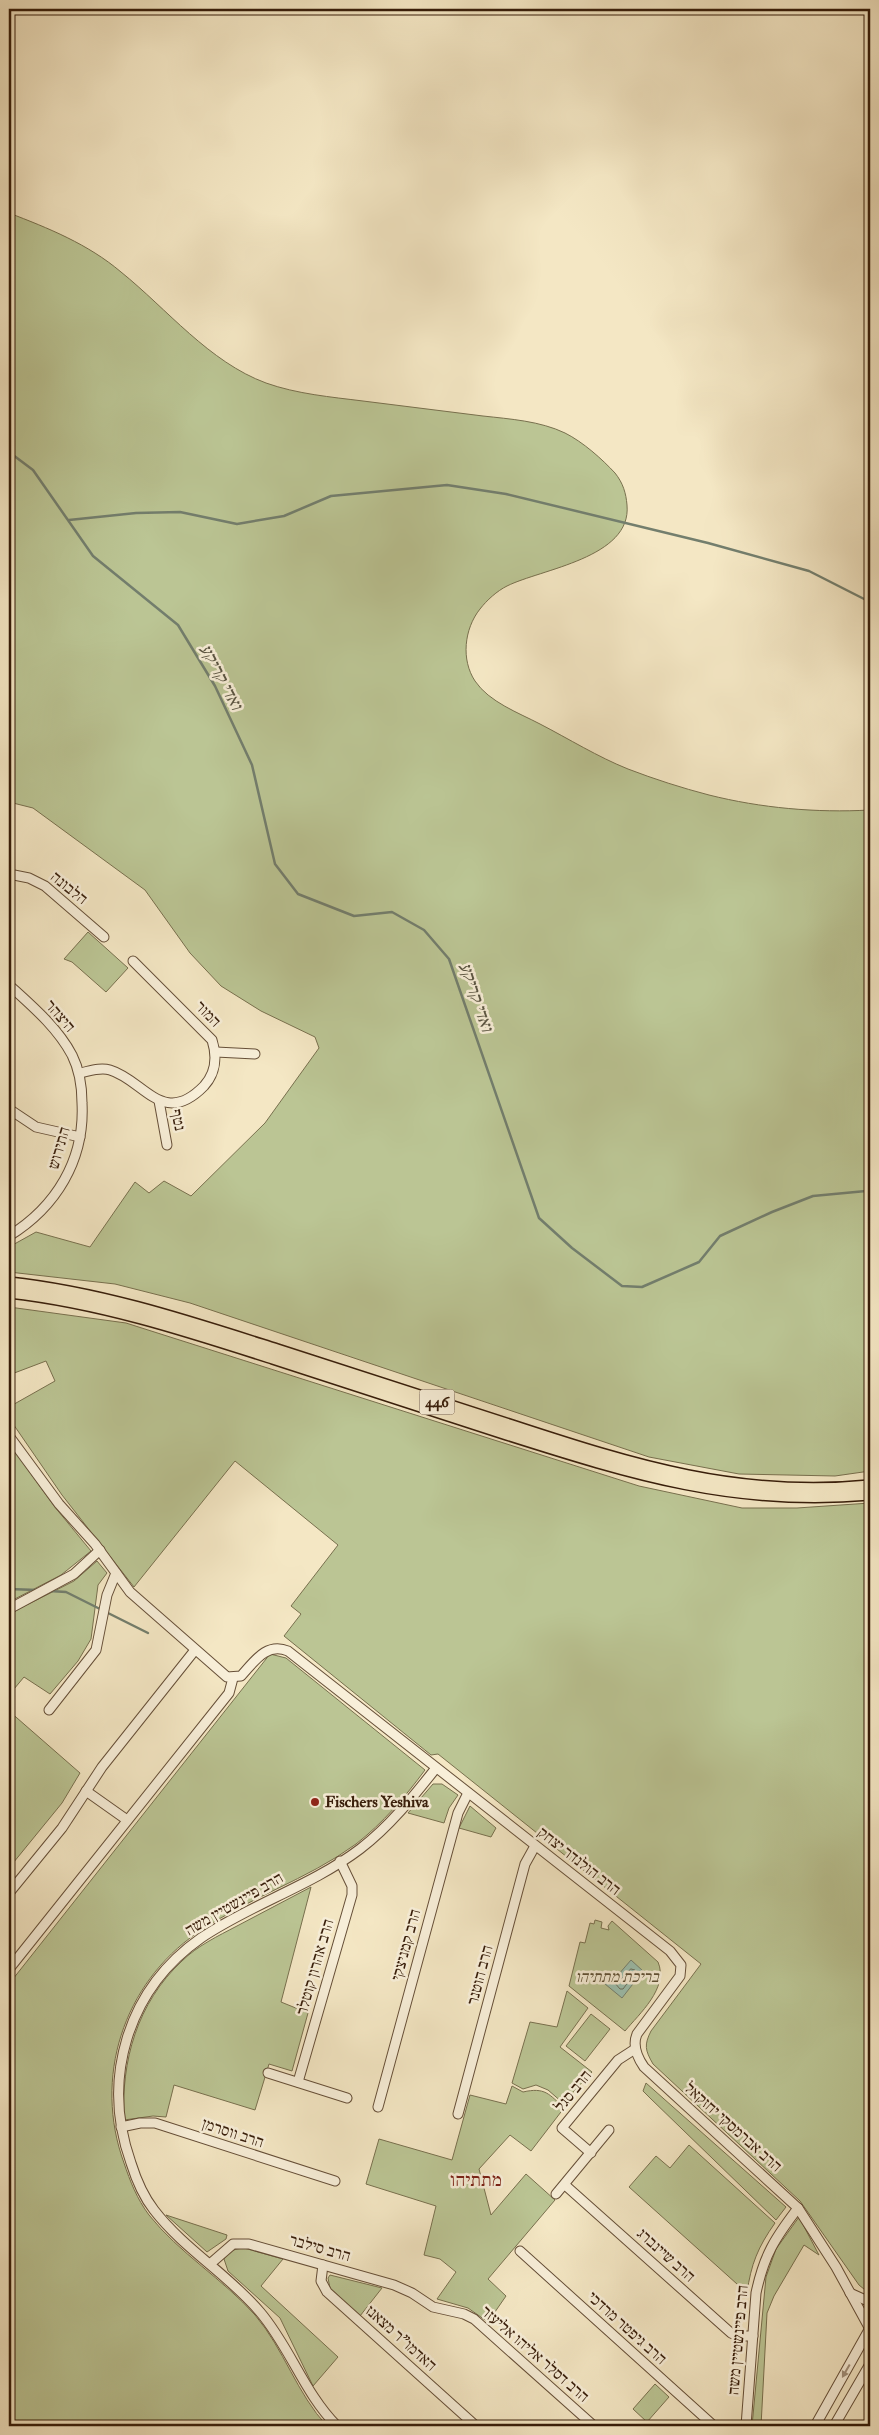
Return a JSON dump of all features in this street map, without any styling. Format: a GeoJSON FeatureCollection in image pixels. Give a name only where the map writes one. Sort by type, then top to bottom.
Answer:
{"type":"FeatureCollection","features":[{"type":"Feature","properties":{"kind":"main road","name":"446"},"geometry":{"type":"LineString","coordinates":[[9,1283],[79,1292],[156,1312],[599,1454],[686,1477],[787,1489],[870,1486]]}},
{"type":"Feature","properties":{"kind":"main road","name":"446"},"geometry":{"type":"LineString","coordinates":[[9,1292],[77,1301],[162,1323],[596,1462],[684,1485],[787,1498],[870,1494]]}},
{"type":"Feature","properties":{"kind":"street","name":"הלבונה"},"geometry":{"type":"LineString","coordinates":[[9,874],[29,878],[46,886],[104,937]]}},
{"type":"Feature","properties":{"kind":"street","name":"המור"},"geometry":{"type":"LineString","coordinates":[[133,961],[204,1029],[212,1040],[216,1052],[211,1078],[203,1087],[181,1101],[158,1101]]}},
{"type":"Feature","properties":{"kind":"street","name":"היצהר"},"geometry":{"type":"LineString","coordinates":[[9,985],[64,1040],[80,1073]]}},
{"type":"Feature","properties":{"kind":"street"},"geometry":{"type":"LineString","coordinates":[[216,1052],[255,1054]]}},
{"type":"Feature","properties":{"kind":"street"},"geometry":{"type":"LineString","coordinates":[[80,1073],[99,1068],[111,1070],[158,1101]]}},
{"type":"Feature","properties":{"kind":"street","name":"התירוש"},"geometry":{"type":"LineString","coordinates":[[9,1236],[31,1222],[55,1196],[72,1166],[80,1137],[83,1109],[80,1073]]}},
{"type":"Feature","properties":{"kind":"street","name":"נטף"},"geometry":{"type":"LineString","coordinates":[[158,1101],[167,1146]]}},
{"type":"Feature","properties":{"kind":"street"},"geometry":{"type":"LineString","coordinates":[[9,1109],[36,1127],[80,1137]]}},
{"type":"Feature","properties":{"kind":"street"},"geometry":{"type":"LineString","coordinates":[[9,1436],[59,1504],[100,1550],[116,1573],[142,1603],[227,1677],[233,1678],[229,1693],[9,1970]]}},
{"type":"Feature","properties":{"kind":"street"},"geometry":{"type":"LineString","coordinates":[[9,1609],[74,1574],[100,1550]]}},
{"type":"Feature","properties":{"kind":"street"},"geometry":{"type":"LineString","coordinates":[[49,1710],[96,1650],[107,1595],[116,1573]]}},
{"type":"Feature","properties":{"kind":"street","name":"הרב הולנדר יצחק"},"geometry":{"type":"LineString","coordinates":[[233,1678],[241,1676],[263,1652],[272,1648],[288,1651],[670,1951],[681,1965],[680,1976],[674,1987],[642,2027],[635,2040],[635,2049]]}},
{"type":"Feature","properties":{"kind":"street"},"geometry":{"type":"LineString","coordinates":[[9,1894],[62,1828],[102,1767],[195,1650]]}},
{"type":"Feature","properties":{"kind":"street","name":"הרב פיינשטיין משה"},"geometry":{"type":"LineString","coordinates":[[336,2426],[306,2385],[271,2324],[246,2297],[168,2226],[144,2195],[127,2154],[121,2127],[117,2091],[123,2048],[137,2012],[158,1978],[183,1952],[209,1933],[360,1849],[390,1823],[436,1768]]}},
{"type":"Feature","properties":{"kind":"street"},"geometry":{"type":"LineString","coordinates":[[86,1791],[127,1820]]}},
{"type":"Feature","properties":{"kind":"street","name":"הרב קמניצקי"},"geometry":{"type":"LineString","coordinates":[[378,2107],[458,1813],[468,1793]]}},
{"type":"Feature","properties":{"kind":"street","name":"הרב הוטנר"},"geometry":{"type":"LineString","coordinates":[[458,2114],[525,1864],[535,1846]]}},
{"type":"Feature","properties":{"kind":"street","name":"הרב אהרון קוטלר"},"geometry":{"type":"LineString","coordinates":[[298,2082],[352,1895],[352,1886],[340,1861]]}},
{"type":"Feature","properties":{"kind":"street","name":"הרב סגל"},"geometry":{"type":"LineString","coordinates":[[591,2153],[562,2128],[618,2060],[635,2049]]}},
{"type":"Feature","properties":{"kind":"street","name":"הרב אברמסקי יחזקאל"},"geometry":{"type":"LineString","coordinates":[[635,2049],[637,2057],[644,2067],[798,2208],[813,2229],[870,2329]]}},
{"type":"Feature","properties":{"kind":"street"},"geometry":{"type":"LineString","coordinates":[[268,2073],[347,2098]]}},
{"type":"Feature","properties":{"kind":"street","name":"הרב ווסרמן"},"geometry":{"type":"LineString","coordinates":[[121,2127],[140,2123],[155,2124],[335,2181]]}},
{"type":"Feature","properties":{"kind":"street"},"geometry":{"type":"LineString","coordinates":[[556,2194],[609,2130]]}},
{"type":"Feature","properties":{"kind":"street","name":"הרב שיינברג"},"geometry":{"type":"LineString","coordinates":[[564,2184],[731,2333],[738,2336],[753,2336]]}},
{"type":"Feature","properties":{"kind":"street","name":"הרב פיינשטיין משה"},"geometry":{"type":"LineString","coordinates":[[746,2426],[756,2293],[765,2260],[778,2234],[798,2208]]}},
{"type":"Feature","properties":{"kind":"street","name":"הרב סילבר"},"geometry":{"type":"LineString","coordinates":[[210,2264],[226,2248],[239,2243],[249,2244],[394,2284],[412,2293],[424,2302]]}},
{"type":"Feature","properties":{"kind":"street","name":"הרב גיפטר מרדכי"},"geometry":{"type":"LineString","coordinates":[[520,2251],[714,2426]]}},
{"type":"Feature","properties":{"kind":"street","name":"האדמו\"ר מצאנז"},"geometry":{"type":"LineString","coordinates":[[323,2264],[321,2281],[326,2292],[476,2426]]}},
{"type":"Feature","properties":{"kind":"street"},"geometry":{"type":"LineString","coordinates":[[850,2292],[870,2302]]}},
{"type":"Feature","properties":{"kind":"street","name":"הרב דסלר אליהו אליעזר"},"geometry":{"type":"LineString","coordinates":[[424,2302],[441,2310],[464,2314],[474,2320],[594,2426]]}},
{"type":"Feature","properties":{"kind":"street"},"geometry":{"type":"LineString","coordinates":[[815,2426],[870,2329]]}},
{"type":"Feature","properties":{"kind":"street"},"geometry":{"type":"LineString","coordinates":[[834,2426],[870,2364]]}},
{"type":"Feature","properties":{"kind":"green space"},"geometry":{"type":"Polygon","coordinates":[[[9,213],[53,231],[95,253],[138,287],[207,348],[245,374],[266,383],[290,390],[326,396],[525,421],[555,429],[579,441],[604,462],[620,481],[625,492],[627,505],[625,523],[615,538],[600,549],[582,559],[507,586],[486,602],[475,617],[466,645],[468,664],[475,681],[488,695],[514,711],[617,764],[668,783],[729,800],[769,806],[809,810],[870,810],[870,1471],[835,1476],[739,1474],[649,1457],[190,1303],[115,1284],[9,1272],[9,1247],[36,1232],[90,1247],[135,1182],[149,1193],[164,1181],[191,1196],[265,1123],[319,1048],[315,1037],[261,1011],[221,986],[190,953],[145,890],[33,808],[9,802],[9,213]]]}},
{"type":"Feature","properties":{"kind":"green space"},"geometry":{"type":"Polygon","coordinates":[[[88,932],[128,968],[106,992],[72,962],[64,959],[88,932]]]}},
{"type":"Feature","properties":{"kind":"green space"},"geometry":{"type":"Polygon","coordinates":[[[9,1307],[126,1323],[639,1486],[742,1508],[797,1508],[870,1503],[870,2294],[859,2285],[800,2201],[653,2064],[650,2059],[646,2044],[651,2031],[701,1964],[438,1754],[431,1755],[284,1636],[301,1614],[291,1606],[338,1545],[235,1461],[134,1587],[62,1495],[9,1418],[9,1407],[55,1381],[46,1361],[9,1375],[9,1307]]]}},
{"type":"Feature","properties":{"kind":"green space"},"geometry":{"type":"Polygon","coordinates":[[[9,1443],[54,1506],[91,1551],[61,1575],[9,1602],[9,1443]]]}},
{"type":"Feature","properties":{"kind":"green space"},"geometry":{"type":"Polygon","coordinates":[[[97,1561],[107,1573],[98,1585],[91,1639],[78,1661],[50,1694],[24,1677],[9,1695],[9,1614],[74,1581],[97,1561]]]}},
{"type":"Feature","properties":{"kind":"green space"},"geometry":{"type":"Polygon","coordinates":[[[270,1654],[286,1658],[425,1770],[393,1809],[356,1844],[318,1868],[236,1909],[197,1933],[171,1954],[150,1979],[133,2006],[121,2035],[114,2066],[112,2098],[115,2131],[124,2163],[141,2203],[149,2215],[174,2242],[255,2315],[274,2342],[307,2400],[327,2426],[9,2426],[9,1984],[270,1654]]]}},
{"type":"Feature","properties":{"kind":"green space"},"geometry":{"type":"Polygon","coordinates":[[[9,1711],[80,1773],[62,1803],[9,1868],[9,1711]]]}},
{"type":"Feature","properties":{"kind":"green space"},"geometry":{"type":"Polygon","coordinates":[[[433,1784],[442,1784],[458,1795],[449,1808],[444,1823],[408,1813],[433,1784]]]}},
{"type":"Feature","properties":{"kind":"green space"},"geometry":{"type":"Polygon","coordinates":[[[470,1806],[496,1828],[491,1837],[459,1828],[470,1806]]]}},
{"type":"Feature","properties":{"kind":"green space"},"geometry":{"type":"Polygon","coordinates":[[[311,1887],[281,2002],[308,2013],[292,2071],[269,2064],[255,2110],[174,2085],[166,2117],[153,2116],[124,2120],[125,2076],[135,2034],[143,2014],[166,1977],[201,1946],[311,1887]]]}},
{"type":"Feature","properties":{"kind":"green space","name":"בריכת מתתיהו"},"geometry":{"type":"Polygon","coordinates":[[[595,1920],[602,1922],[601,1928],[609,1930],[608,1926],[612,1921],[658,1962],[660,1972],[656,1991],[651,2000],[625,2031],[569,1986],[580,1942],[585,1943],[590,1923],[594,1924],[595,1920]]]}},
{"type":"Feature","properties":{"kind":"green space"},"geometry":{"type":"Polygon","coordinates":[[[567,1991],[588,2008],[560,2047],[592,2072],[563,2103],[548,2090],[536,2085],[523,2089],[512,2083],[530,2022],[557,2027],[567,1991]]]}},
{"type":"Feature","properties":{"kind":"green space"},"geometry":{"type":"Polygon","coordinates":[[[591,2014],[610,2029],[585,2061],[566,2046],[591,2014]]]}},
{"type":"Feature","properties":{"kind":"green space"},"geometry":{"type":"Polygon","coordinates":[[[646,2083],[786,2207],[776,2220],[643,2091],[646,2083]]]}},
{"type":"Feature","properties":{"kind":"green space"},"geometry":{"type":"Polygon","coordinates":[[[512,2086],[523,2092],[542,2091],[564,2108],[531,2151],[510,2135],[479,2169],[491,2215],[526,2174],[555,2200],[488,2279],[506,2296],[488,2322],[468,2308],[437,2299],[456,2272],[440,2259],[424,2255],[436,2206],[366,2184],[379,2139],[452,2160],[470,2095],[506,2104],[512,2086]]]}},
{"type":"Feature","properties":{"kind":"green space"},"geometry":{"type":"Polygon","coordinates":[[[689,2145],[775,2223],[756,2256],[747,2293],[629,2187],[656,2156],[670,2168],[689,2145]]]}},
{"type":"Feature","properties":{"kind":"green space"},"geometry":{"type":"Polygon","coordinates":[[[166,2215],[227,2235],[226,2239],[207,2252],[166,2215]]]}},
{"type":"Feature","properties":{"kind":"green space"},"geometry":{"type":"Polygon","coordinates":[[[799,2217],[819,2255],[804,2245],[774,2296],[767,2313],[761,2426],[752,2426],[766,2277],[776,2249],[799,2217]]]}},
{"type":"Feature","properties":{"kind":"green space"},"geometry":{"type":"Polygon","coordinates":[[[244,2248],[283,2259],[261,2286],[338,2357],[313,2386],[280,2318],[228,2271],[224,2259],[226,2256],[232,2250],[244,2248]]]}},
{"type":"Feature","properties":{"kind":"green space"},"geometry":{"type":"Polygon","coordinates":[[[330,2275],[382,2288],[360,2316],[330,2288],[328,2278],[330,2275]]]}},
{"type":"Feature","properties":{"kind":"green space"},"geometry":{"type":"Polygon","coordinates":[[[655,2384],[669,2397],[647,2422],[633,2409],[655,2384]]]}},
{"type":"Feature","properties":{"kind":"water"},"geometry":{"type":"Polygon","coordinates":[[[631,1960],[643,1971],[622,1998],[599,1979],[603,1974],[618,1975],[631,1960]]]}},
{"type":"Feature","properties":{"kind":"waterway","name":"ואדי קריקע"},"geometry":{"type":"LineString","coordinates":[[9,452],[33,470],[93,556],[178,625],[215,686],[252,765],[275,864],[298,894],[354,916],[392,912],[424,930],[449,959],[539,1218],[572,1248],[622,1286],[642,1287],[699,1262],[720,1236],[772,1212],[813,1196],[870,1192]]}},
{"type":"Feature","properties":{"kind":"waterway"},"geometry":{"type":"LineString","coordinates":[[69,520],[136,513],[180,512],[237,524],[284,516],[331,496],[447,485],[506,494],[708,543],[809,571],[870,602]]}},
{"type":"Feature","properties":{"kind":"waterway"},"geometry":{"type":"LineString","coordinates":[[9,1589],[37,1590]]}},
{"type":"Feature","properties":{"kind":"waterway"},"geometry":{"type":"LineString","coordinates":[[50,1591],[66,1592],[148,1633]]}},
{"type":"Feature","properties":{"kind":"place","name":"Fischers Yeshiva"},"geometry":{"type":"Point","coordinates":[315,1802]}},
{"type":"Feature","properties":{"kind":"district","name":"מתתיהו"},"geometry":{"type":"Point","coordinates":[476,2180]}}]}
